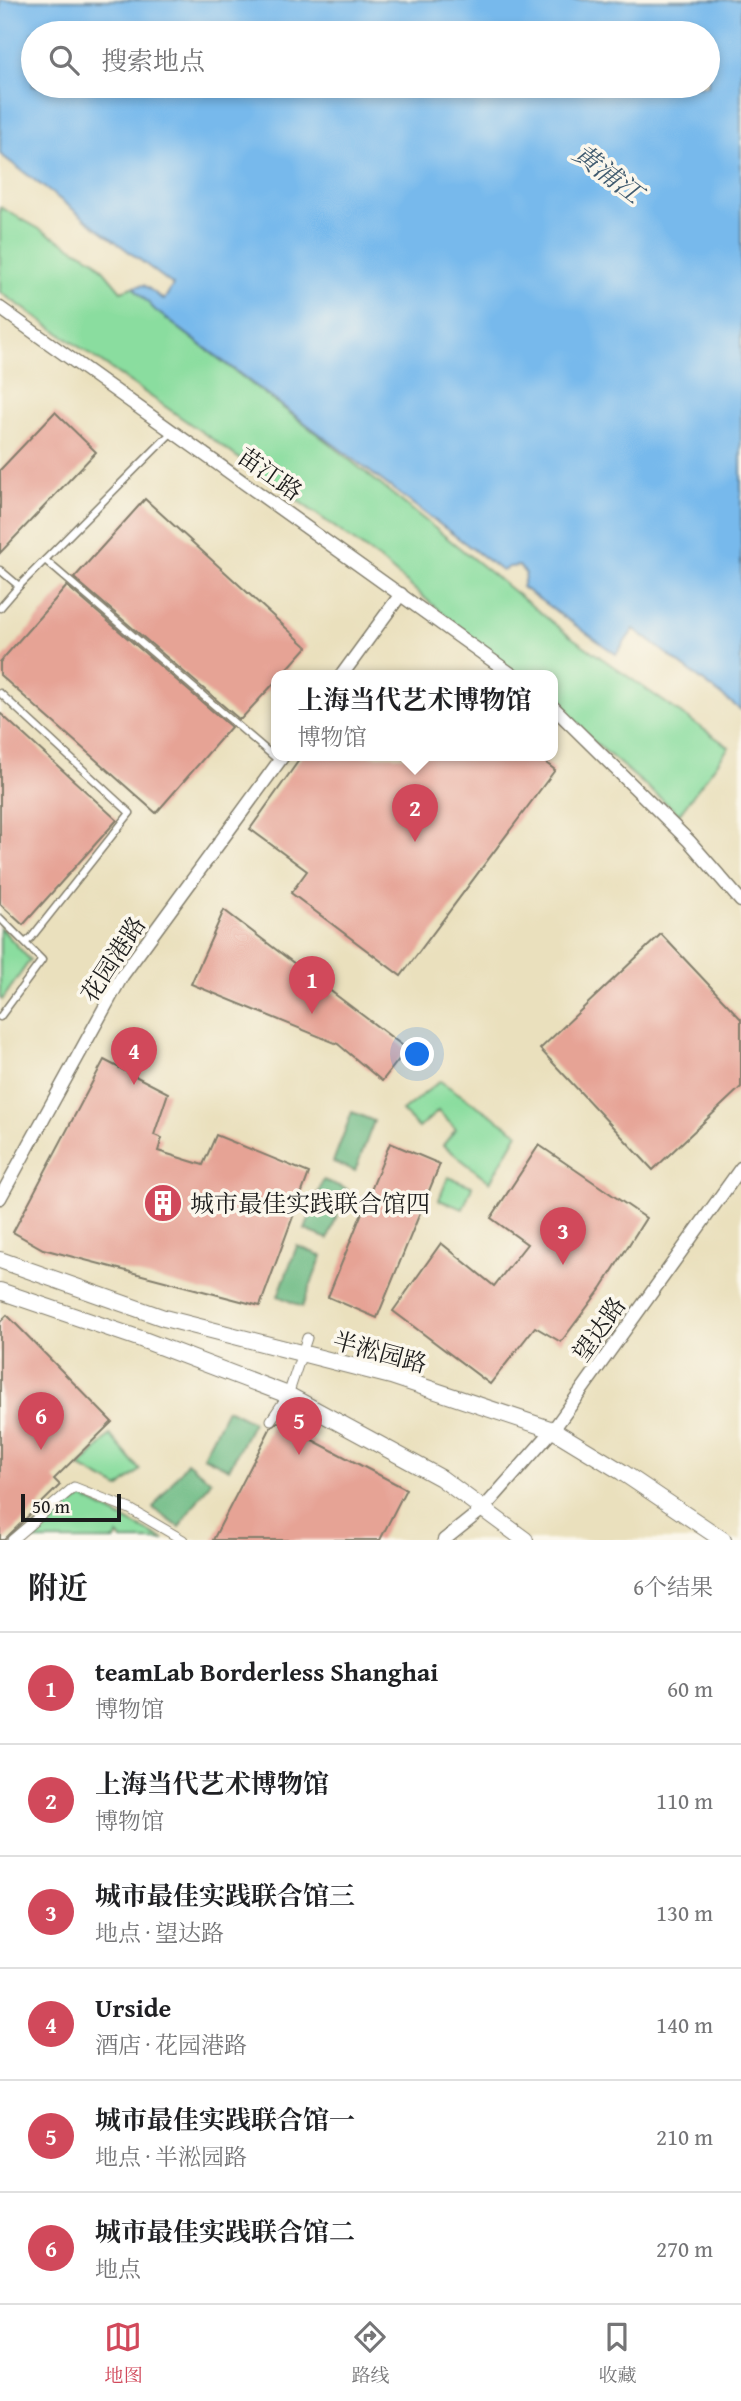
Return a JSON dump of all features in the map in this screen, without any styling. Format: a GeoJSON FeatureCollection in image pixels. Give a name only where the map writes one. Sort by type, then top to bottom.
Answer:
{"type":"FeatureCollection","features":[{"type":"Feature","properties":{"kind":"main road","name":"半淞园路"},"geometry":{"type":"LineString","coordinates":[[0,1260],[164,1318],[391,1376],[552,1430],[622,1472],[723,1540]]}},
{"type":"Feature","properties":{"kind":"main road"},"geometry":{"type":"LineString","coordinates":[[0,1291],[141,1339],[288,1395],[441,1478],[525,1540]]}},
{"type":"Feature","properties":{"kind":"street","name":"苗江路"},"geometry":{"type":"LineString","coordinates":[[0,308],[506,670]]}},
{"type":"Feature","properties":{"kind":"street"},"geometry":{"type":"LineString","coordinates":[[345,670],[401,594]]}},
{"type":"Feature","properties":{"kind":"street"},"geometry":{"type":"LineString","coordinates":[[558,712],[689,841],[741,901]]}},
{"type":"Feature","properties":{"kind":"street","name":"花园港路"},"geometry":{"type":"LineString","coordinates":[[0,1198],[122,976],[280,761]]}},
{"type":"Feature","properties":{"kind":"street","name":"望达路"},"geometry":{"type":"LineString","coordinates":[[444,1540],[484,1508],[552,1430],[741,1168]]}},
{"type":"Feature","properties":{"kind":"street"},"geometry":{"type":"LineString","coordinates":[[271,1420],[288,1395],[307,1338]]}},
{"type":"Feature","properties":{"kind":"street"},"geometry":{"type":"LineString","coordinates":[[12,1540],[74,1487],[130,1508],[183,1540]]}},
{"type":"Feature","properties":{"kind":"lane"},"geometry":{"type":"LineString","coordinates":[[0,608],[173,431]]}},
{"type":"Feature","properties":{"kind":"lane"},"geometry":{"type":"LineString","coordinates":[[45,560],[271,751]]}},
{"type":"Feature","properties":{"kind":"lane"},"geometry":{"type":"LineString","coordinates":[[0,570],[19,586]]}},
{"type":"Feature","properties":{"kind":"lane"},"geometry":{"type":"LineString","coordinates":[[0,693],[130,813],[32,938],[26,942]]}},
{"type":"Feature","properties":{"kind":"lane"},"geometry":{"type":"LineString","coordinates":[[0,918],[42,960],[0,1017]]}},
{"type":"Feature","properties":{"kind":"green space"},"geometry":{"type":"Polygon","coordinates":[[[0,207],[95,260],[121,291],[133,287],[155,310],[326,441],[567,634],[729,747],[679,814],[558,711],[558,670],[509,670],[379,559],[0,292],[0,207]]]}},
{"type":"Feature","properties":{"kind":"green space"},"geometry":{"type":"Polygon","coordinates":[[[0,927],[30,960],[2,1000],[0,998],[0,927]]]}},
{"type":"Feature","properties":{"kind":"green space"},"geometry":{"type":"Polygon","coordinates":[[[440,1081],[518,1133],[490,1182],[443,1145],[456,1129],[438,1111],[419,1128],[402,1111],[440,1081]]]}},
{"type":"Feature","properties":{"kind":"green space"},"geometry":{"type":"Polygon","coordinates":[[[352,1112],[374,1121],[355,1171],[333,1162],[352,1112]]]}},
{"type":"Feature","properties":{"kind":"green space"},"geometry":{"type":"Polygon","coordinates":[[[448,1177],[472,1186],[463,1209],[439,1200],[448,1177]]]}},
{"type":"Feature","properties":{"kind":"green space"},"geometry":{"type":"Polygon","coordinates":[[[323,1180],[347,1189],[328,1239],[305,1230],[323,1180]]]}},
{"type":"Feature","properties":{"kind":"green space"},"geometry":{"type":"Polygon","coordinates":[[[297,1246],[322,1256],[302,1307],[278,1296],[297,1246]]]}},
{"type":"Feature","properties":{"kind":"green space"},"geometry":{"type":"Polygon","coordinates":[[[227,1409],[253,1422],[229,1469],[203,1456],[227,1409]]]}},
{"type":"Feature","properties":{"kind":"green space"},"geometry":{"type":"Polygon","coordinates":[[[110,1435],[140,1470],[119,1488],[80,1467],[110,1435]]]}},
{"type":"Feature","properties":{"kind":"green space"},"geometry":{"type":"Polygon","coordinates":[[[187,1462],[211,1481],[179,1527],[153,1508],[187,1462]]]}},
{"type":"Feature","properties":{"kind":"green space"},"geometry":{"type":"Polygon","coordinates":[[[83,1498],[164,1540],[121,1540],[118,1535],[115,1540],[16,1540],[83,1498]]]}},
{"type":"Feature","properties":{"kind":"water","name":"黄浦江"},"geometry":{"type":"Polygon","coordinates":[[[0,0],[741,0],[741,710],[634,629],[616,654],[522,587],[526,574],[519,566],[502,571],[155,310],[133,287],[144,285],[164,300],[173,285],[0,154],[0,0]]]}},
{"type":"Feature","properties":{"kind":"building"},"geometry":{"type":"Polygon","coordinates":[[[55,412],[96,452],[0,553],[0,470],[55,412]]]}},
{"type":"Feature","properties":{"kind":"building"},"geometry":{"type":"Polygon","coordinates":[[[145,499],[307,647],[286,670],[271,670],[271,686],[239,719],[74,578],[145,499]]]}},
{"type":"Feature","properties":{"kind":"building"},"geometry":{"type":"Polygon","coordinates":[[[67,586],[231,727],[156,813],[0,675],[0,662],[67,586]]]}},
{"type":"Feature","properties":{"kind":"building"},"geometry":{"type":"Polygon","coordinates":[[[0,713],[117,820],[23,925],[0,904],[0,713]]]}},
{"type":"Feature","properties":{"kind":"building"},"geometry":{"type":"Polygon","coordinates":[[[298,761],[543,761],[555,770],[401,976],[291,893],[307,871],[250,829],[298,761]]]}},
{"type":"Feature","properties":{"kind":"building"},"geometry":{"type":"Polygon","coordinates":[[[224,910],[407,1049],[382,1081],[338,1044],[191,984],[224,910]]]}},
{"type":"Feature","properties":{"kind":"building"},"geometry":{"type":"Polygon","coordinates":[[[661,934],[741,1019],[741,1087],[653,1170],[540,1049],[661,934]]]}},
{"type":"Feature","properties":{"kind":"building","name":"城市最佳实践联合馆四"},"geometry":{"type":"Polygon","coordinates":[[[104,1060],[168,1093],[154,1135],[162,1138],[158,1151],[203,1165],[216,1135],[309,1173],[260,1306],[43,1249],[13,1232],[104,1060]]]}},
{"type":"Feature","properties":{"kind":"building"},"geometry":{"type":"Polygon","coordinates":[[[390,1143],[440,1164],[377,1318],[328,1297],[390,1143]]]}},
{"type":"Feature","properties":{"kind":"building"},"geometry":{"type":"Polygon","coordinates":[[[539,1145],[646,1218],[602,1287],[561,1342],[535,1327],[490,1384],[393,1311],[441,1243],[494,1286],[527,1244],[491,1218],[539,1145]]]}},
{"type":"Feature","properties":{"kind":"building"},"geometry":{"type":"Polygon","coordinates":[[[7,1315],[112,1422],[54,1479],[60,1485],[4,1540],[0,1540],[0,1322],[7,1315]]]}},
{"type":"Feature","properties":{"kind":"building"},"geometry":{"type":"Polygon","coordinates":[[[278,1422],[406,1489],[380,1540],[213,1540],[271,1427],[278,1422]]]}},
{"type":"Feature","properties":{"kind":"place","name":"上海当代艺术博物馆"},"geometry":{"type":"Point","coordinates":[415,842]}},
{"type":"Feature","properties":{"kind":"place","name":"teamLab Borderless Shanghai"},"geometry":{"type":"Point","coordinates":[312,1014]}},
{"type":"Feature","properties":{"kind":"place","name":"Urside"},"geometry":{"type":"Point","coordinates":[134,1085]}},
{"type":"Feature","properties":{"kind":"place","name":"城市最佳实践联合馆四"},"geometry":{"type":"Point","coordinates":[163,1203]}},
{"type":"Feature","properties":{"kind":"place","name":"城市最佳实践联合馆三"},"geometry":{"type":"Point","coordinates":[563,1265]}},
{"type":"Feature","properties":{"kind":"place","name":"城市最佳实践联合馆二"},"geometry":{"type":"Point","coordinates":[41,1450]}},
{"type":"Feature","properties":{"kind":"place","name":"城市最佳实践联合馆一"},"geometry":{"type":"Point","coordinates":[299,1455]}}]}
